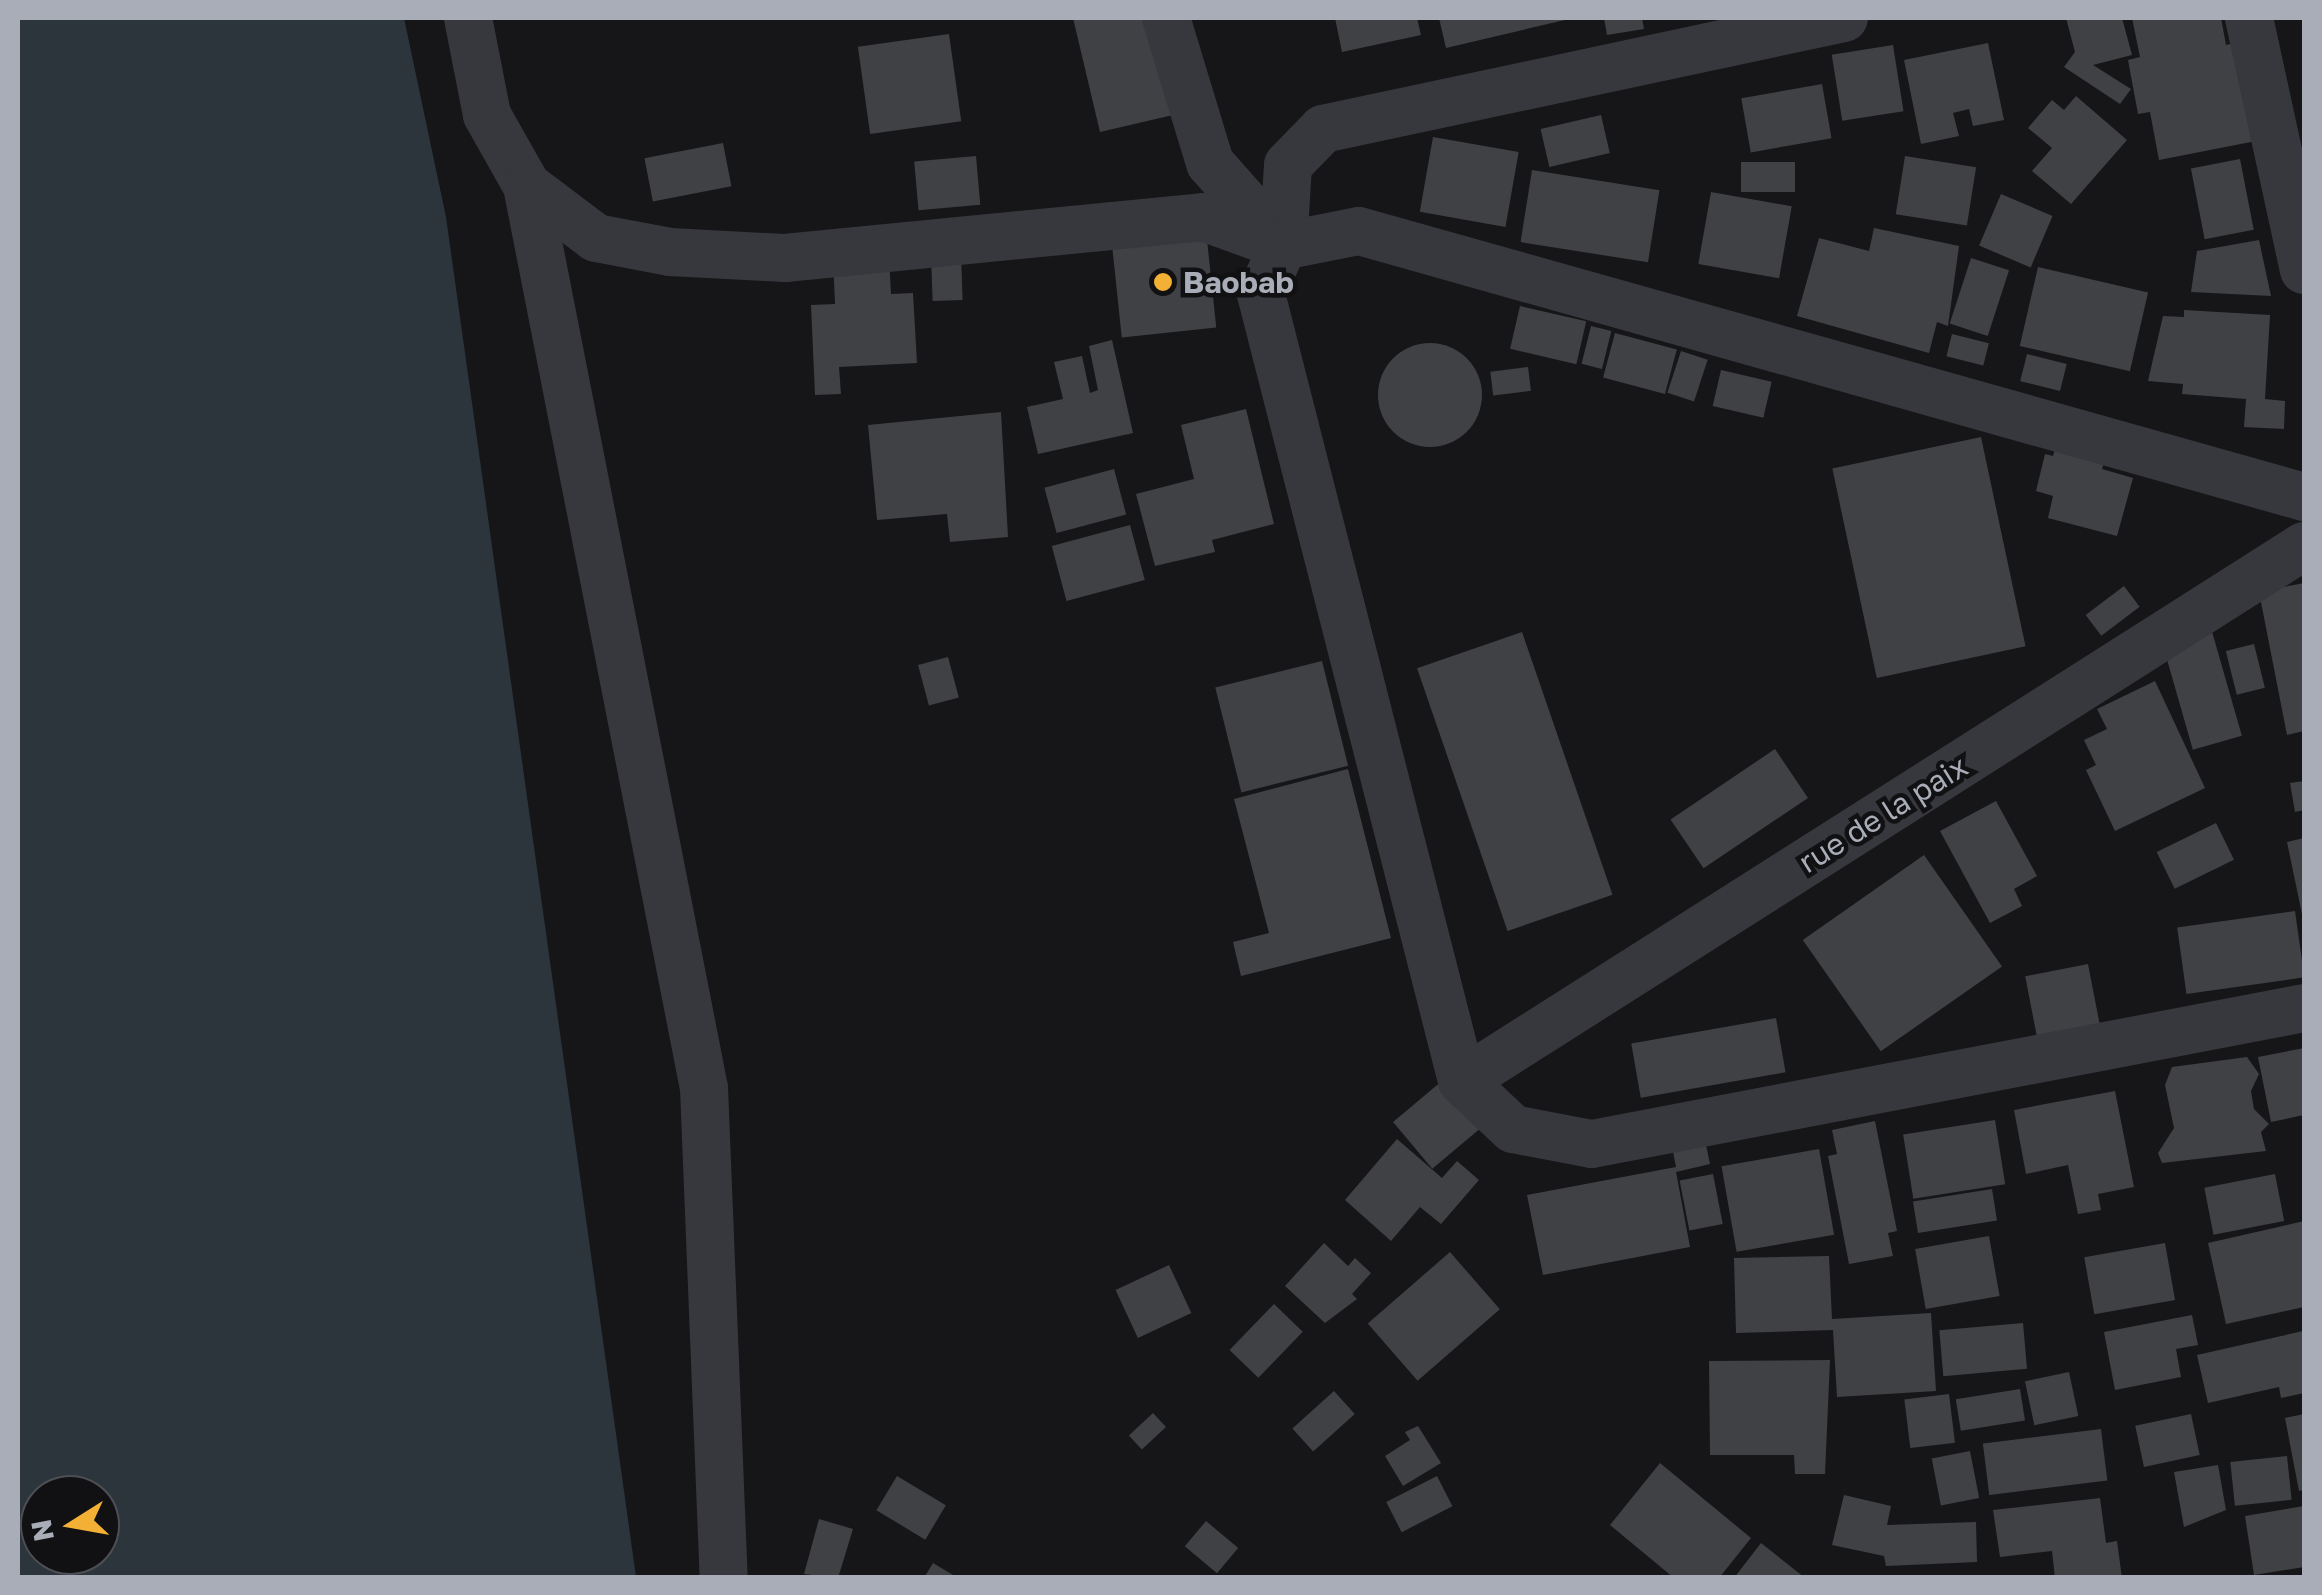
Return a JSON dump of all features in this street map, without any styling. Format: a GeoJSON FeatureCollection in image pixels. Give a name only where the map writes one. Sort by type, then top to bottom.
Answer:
{"type":"FeatureCollection","features":[{"type":"Feature","properties":{"kind":"street"},"geometry":{"type":"LineString","coordinates":[[468,18],[487,115],[527,186],[704,1088],[724,1578]]}},
{"type":"Feature","properties":{"kind":"street"},"geometry":{"type":"LineString","coordinates":[[1166,18],[1210,163],[1283,246]]}},
{"type":"Feature","properties":{"kind":"street"},"geometry":{"type":"LineString","coordinates":[[1844,18],[1322,128],[1288,165],[1283,246],[1262,294],[1462,1081],[1513,1130],[1592,1144],[2304,1008]]}},
{"type":"Feature","properties":{"kind":"street"},"geometry":{"type":"LineString","coordinates":[[2249,18],[2304,270]]}},
{"type":"Feature","properties":{"kind":"street"},"geometry":{"type":"LineString","coordinates":[[527,186],[596,238],[670,252],[785,258],[1203,217],[1283,246],[1359,231],[2304,498]]}},
{"type":"Feature","properties":{"kind":"street","name":"rue de la paix"},"geometry":{"type":"LineString","coordinates":[[1462,1081],[2304,546]]}},
{"type":"Feature","properties":{"kind":"shaded area"},"geometry":{"type":"Polygon","coordinates":[[[18,18],[404,18],[446,217],[636,1577],[18,1577],[18,18]]]}},
{"type":"Feature","properties":{"kind":"building"},"geometry":{"type":"Polygon","coordinates":[[[1073,18],[1150,18],[1173,115],[1100,132],[1073,18]]]}},
{"type":"Feature","properties":{"kind":"building"},"geometry":{"type":"Polygon","coordinates":[[[1335,18],[1417,18],[1421,35],[1342,52],[1335,18]]]}},
{"type":"Feature","properties":{"kind":"building"},"geometry":{"type":"Polygon","coordinates":[[[1439,18],[1569,18],[1569,19],[1446,48],[1439,18]]]}},
{"type":"Feature","properties":{"kind":"building"},"geometry":{"type":"Polygon","coordinates":[[[1604,18],[1642,18],[1644,29],[1607,35],[1604,18]]]}},
{"type":"Feature","properties":{"kind":"building"},"geometry":{"type":"Polygon","coordinates":[[[2066,18],[2122,18],[2132,55],[2093,65],[2131,89],[2120,104],[2064,67],[2075,52],[2066,18]]]}},
{"type":"Feature","properties":{"kind":"building"},"geometry":{"type":"Polygon","coordinates":[[[2132,18],[2221,18],[2226,45],[2238,42],[2256,141],[2159,160],[2150,112],[2138,114],[2128,60],[2140,57],[2132,18]]]}},
{"type":"Feature","properties":{"kind":"building"},"geometry":{"type":"Polygon","coordinates":[[[949,34],[961,121],[870,134],[858,47],[949,34]]]}},
{"type":"Feature","properties":{"kind":"building"},"geometry":{"type":"Polygon","coordinates":[[[1988,43],[2004,120],[1973,126],[1969,109],[1953,113],[1959,136],[1921,144],[1904,60],[1988,43]]]}},
{"type":"Feature","properties":{"kind":"building"},"geometry":{"type":"Polygon","coordinates":[[[1893,45],[1903,111],[1842,121],[1832,55],[1893,45]]]}},
{"type":"Feature","properties":{"kind":"building"},"geometry":{"type":"Polygon","coordinates":[[[1822,84],[1832,138],[1751,152],[1741,98],[1822,84]]]}},
{"type":"Feature","properties":{"kind":"building"},"geometry":{"type":"Polygon","coordinates":[[[2076,96],[2127,140],[2071,204],[2032,171],[2052,148],[2028,128],[2052,100],[2064,110],[2076,96]]]}},
{"type":"Feature","properties":{"kind":"building"},"geometry":{"type":"Polygon","coordinates":[[[1601,115],[1610,153],[1549,167],[1541,129],[1601,115]]]}},
{"type":"Feature","properties":{"kind":"building"},"geometry":{"type":"Polygon","coordinates":[[[1433,137],[1519,152],[1505,227],[1420,212],[1433,137]]]}},
{"type":"Feature","properties":{"kind":"building"},"geometry":{"type":"Polygon","coordinates":[[[723,143],[731,186],[653,201],[644,158],[723,143]]]}},
{"type":"Feature","properties":{"kind":"building"},"geometry":{"type":"Polygon","coordinates":[[[976,156],[980,205],[919,210],[914,161],[976,156]]]}},
{"type":"Feature","properties":{"kind":"building"},"geometry":{"type":"Polygon","coordinates":[[[1905,156],[1976,167],[1967,226],[1896,214],[1905,156]]]}},
{"type":"Feature","properties":{"kind":"building"},"geometry":{"type":"Polygon","coordinates":[[[2240,159],[2254,230],[2205,239],[2191,169],[2240,159]]]}},
{"type":"Feature","properties":{"kind":"building"},"geometry":{"type":"Polygon","coordinates":[[[1741,162],[1795,162],[1795,192],[1741,192],[1741,162]]]}},
{"type":"Feature","properties":{"kind":"building"},"geometry":{"type":"Polygon","coordinates":[[[1532,170],[1659,190],[1648,262],[1521,242],[1532,170]]]}},
{"type":"Feature","properties":{"kind":"building"},"geometry":{"type":"Polygon","coordinates":[[[1711,192],[1792,206],[1779,278],[1698,264],[1711,192]]]}},
{"type":"Feature","properties":{"kind":"building"},"geometry":{"type":"Polygon","coordinates":[[[2001,194],[2053,216],[2031,267],[1979,246],[2001,194]]]}},
{"type":"Feature","properties":{"kind":"building"},"geometry":{"type":"Polygon","coordinates":[[[1874,228],[1959,246],[1948,326],[1937,322],[1929,353],[1797,316],[1819,238],[1869,251],[1874,228]]]}},
{"type":"Feature","properties":{"kind":"building"},"geometry":{"type":"Polygon","coordinates":[[[1206,230],[1216,327],[1122,337],[1112,240],[1206,230]]]}},
{"type":"Feature","properties":{"kind":"building"},"geometry":{"type":"Polygon","coordinates":[[[2259,240],[2271,296],[2191,292],[2197,251],[2259,240]]]}},
{"type":"Feature","properties":{"kind":"building"},"geometry":{"type":"Polygon","coordinates":[[[961,254],[963,300],[933,301],[931,255],[961,254]]]}},
{"type":"Feature","properties":{"kind":"building"},"geometry":{"type":"Polygon","coordinates":[[[889,256],[891,294],[913,293],[917,363],[839,367],[841,394],[815,395],[811,305],[835,304],[833,258],[889,256]]]}},
{"type":"Feature","properties":{"kind":"building"},"geometry":{"type":"Polygon","coordinates":[[[1971,258],[2009,270],[1988,336],[1950,324],[1971,258]]]}},
{"type":"Feature","properties":{"kind":"building"},"geometry":{"type":"Polygon","coordinates":[[[2038,267],[2148,292],[2130,371],[2020,346],[2038,267]]]}},
{"type":"Feature","properties":{"kind":"building"},"geometry":{"type":"Polygon","coordinates":[[[1520,306],[1586,321],[1576,364],[1510,349],[1520,306]]]}},
{"type":"Feature","properties":{"kind":"building"},"geometry":{"type":"Polygon","coordinates":[[[2184,310],[2270,315],[2265,399],[2285,401],[2284,429],[2244,427],[2246,399],[2182,394],[2183,384],[2148,381],[2163,316],[2184,317],[2184,310]]]}},
{"type":"Feature","properties":{"kind":"building"},"geometry":{"type":"Polygon","coordinates":[[[1591,326],[1611,331],[1602,369],[1582,364],[1591,326]]]}},
{"type":"Feature","properties":{"kind":"building"},"geometry":{"type":"Polygon","coordinates":[[[1615,333],[1677,350],[1665,394],[1603,377],[1615,333]]]}},
{"type":"Feature","properties":{"kind":"building"},"geometry":{"type":"Polygon","coordinates":[[[1952,334],[1989,343],[1983,366],[1946,356],[1952,334]]]}},
{"type":"Feature","properties":{"kind":"building"},"geometry":{"type":"Polygon","coordinates":[[[1112,340],[1133,433],[1038,454],[1027,407],[1063,399],[1054,362],[1082,356],[1090,393],[1098,390],[1089,346],[1112,340]]]}},
{"type":"Feature","properties":{"kind":"building"},"geometry":{"type":"Polygon","coordinates":[[[1430,343],[1450,347],[1467,358],[1478,375],[1482,395],[1478,415],[1467,432],[1450,443],[1430,447],[1410,443],[1393,432],[1382,415],[1378,395],[1382,375],[1393,358],[1410,347],[1430,343]]]}},
{"type":"Feature","properties":{"kind":"building"},"geometry":{"type":"Polygon","coordinates":[[[1681,351],[1708,360],[1694,401],[1667,393],[1681,351]]]}},
{"type":"Feature","properties":{"kind":"building"},"geometry":{"type":"Polygon","coordinates":[[[2027,354],[2067,364],[2060,391],[2020,381],[2027,354]]]}},
{"type":"Feature","properties":{"kind":"building"},"geometry":{"type":"Polygon","coordinates":[[[1528,367],[1531,391],[1493,395],[1490,372],[1528,367]]]}},
{"type":"Feature","properties":{"kind":"building"},"geometry":{"type":"Polygon","coordinates":[[[1721,370],[1772,382],[1763,418],[1713,406],[1721,370]]]}},
{"type":"Feature","properties":{"kind":"building"},"geometry":{"type":"Polygon","coordinates":[[[1246,409],[1274,524],[1212,540],[1215,552],[1155,566],[1136,494],[1194,479],[1181,425],[1246,409]]]}},
{"type":"Feature","properties":{"kind":"building"},"geometry":{"type":"Polygon","coordinates":[[[1001,412],[1008,537],[950,542],[947,514],[877,520],[868,425],[1001,412]]]}},
{"type":"Feature","properties":{"kind":"building"},"geometry":{"type":"Polygon","coordinates":[[[1981,437],[2025,646],[1877,678],[1832,469],[1981,437]]]}},
{"type":"Feature","properties":{"kind":"building"},"geometry":{"type":"Polygon","coordinates":[[[2058,439],[2107,453],[2102,469],[2133,478],[2117,536],[2048,518],[2053,496],[2036,491],[2045,454],[2053,456],[2058,439]]]}},
{"type":"Feature","properties":{"kind":"building"},"geometry":{"type":"Polygon","coordinates":[[[1114,469],[1126,514],[1057,533],[1044,488],[1114,469]]]}},
{"type":"Feature","properties":{"kind":"building"},"geometry":{"type":"Polygon","coordinates":[[[1130,525],[1145,580],[1067,601],[1052,546],[1130,525]]]}},
{"type":"Feature","properties":{"kind":"building"},"geometry":{"type":"Polygon","coordinates":[[[2304,583],[2304,731],[2287,735],[2259,592],[2304,583]]]}},
{"type":"Feature","properties":{"kind":"building"},"geometry":{"type":"Polygon","coordinates":[[[2124,586],[2140,607],[2101,636],[2086,615],[2124,586]]]}},
{"type":"Feature","properties":{"kind":"building"},"geometry":{"type":"Polygon","coordinates":[[[2211,628],[2242,736],[2193,750],[2162,642],[2211,628]]]}},
{"type":"Feature","properties":{"kind":"building"},"geometry":{"type":"Polygon","coordinates":[[[1522,632],[1613,895],[1508,931],[1417,668],[1522,632]]]}},
{"type":"Feature","properties":{"kind":"building"},"geometry":{"type":"Polygon","coordinates":[[[2254,644],[2265,688],[2237,695],[2226,651],[2254,644]]]}},
{"type":"Feature","properties":{"kind":"building"},"geometry":{"type":"Polygon","coordinates":[[[948,657],[959,698],[929,706],[918,665],[948,657]]]}},
{"type":"Feature","properties":{"kind":"building"},"geometry":{"type":"Polygon","coordinates":[[[1322,661],[1348,766],[1241,792],[1215,688],[1322,661]]]}},
{"type":"Feature","properties":{"kind":"building"},"geometry":{"type":"Polygon","coordinates":[[[2155,681],[2205,788],[2115,831],[2086,770],[2096,765],[2084,740],[2107,729],[2097,709],[2155,681]]]}},
{"type":"Feature","properties":{"kind":"building"},"geometry":{"type":"Polygon","coordinates":[[[1775,749],[1808,798],[1704,868],[1671,819],[1775,749]]]}},
{"type":"Feature","properties":{"kind":"building"},"geometry":{"type":"Polygon","coordinates":[[[1348,769],[1391,938],[1241,976],[1233,942],[1269,933],[1234,799],[1348,769]]]}},
{"type":"Feature","properties":{"kind":"building"},"geometry":{"type":"Polygon","coordinates":[[[2304,781],[2304,810],[2295,812],[2290,783],[2304,781]]]}},
{"type":"Feature","properties":{"kind":"building"},"geometry":{"type":"Polygon","coordinates":[[[1996,801],[2037,876],[2014,889],[2022,906],[1990,923],[1940,831],[1996,801]]]}},
{"type":"Feature","properties":{"kind":"building"},"geometry":{"type":"Polygon","coordinates":[[[2216,823],[2234,860],[2175,889],[2157,852],[2216,823]]]}},
{"type":"Feature","properties":{"kind":"building"},"geometry":{"type":"Polygon","coordinates":[[[2304,838],[2304,919],[2303,919],[2287,842],[2304,838]]]}},
{"type":"Feature","properties":{"kind":"building"},"geometry":{"type":"Polygon","coordinates":[[[1924,855],[2002,966],[1881,1051],[1803,940],[1924,855]]]}},
{"type":"Feature","properties":{"kind":"building"},"geometry":{"type":"Polygon","coordinates":[[[2295,911],[2304,977],[2186,994],[2177,928],[2295,911]]]}},
{"type":"Feature","properties":{"kind":"building"},"geometry":{"type":"Polygon","coordinates":[[[2088,964],[2100,1028],[2038,1040],[2025,976],[2088,964]]]}},
{"type":"Feature","properties":{"kind":"building"},"geometry":{"type":"Polygon","coordinates":[[[1776,1018],[1786,1072],[1641,1098],[1631,1044],[1776,1018]]]}},
{"type":"Feature","properties":{"kind":"building"},"geometry":{"type":"Polygon","coordinates":[[[2304,1048],[2304,1115],[2271,1122],[2258,1057],[2304,1048]]]}},
{"type":"Feature","properties":{"kind":"building"},"geometry":{"type":"Polygon","coordinates":[[[2247,1057],[2259,1074],[2251,1091],[2254,1109],[2269,1124],[2261,1132],[2266,1151],[2162,1163],[2158,1153],[2174,1128],[2165,1085],[2172,1067],[2247,1057]]]}},
{"type":"Feature","properties":{"kind":"building"},"geometry":{"type":"Polygon","coordinates":[[[1449,1075],[1488,1122],[1432,1169],[1393,1122],[1449,1075]]]}},
{"type":"Feature","properties":{"kind":"building"},"geometry":{"type":"Polygon","coordinates":[[[2115,1091],[2134,1187],[2098,1194],[2101,1210],[2078,1214],[2068,1165],[2026,1174],[2014,1110],[2115,1091]]]}},
{"type":"Feature","properties":{"kind":"building"},"geometry":{"type":"Polygon","coordinates":[[[1995,1120],[2005,1184],[1913,1199],[1903,1135],[1995,1120]]]}},
{"type":"Feature","properties":{"kind":"building"},"geometry":{"type":"Polygon","coordinates":[[[1875,1121],[1897,1231],[1888,1233],[1893,1256],[1849,1264],[1828,1156],[1837,1154],[1832,1130],[1875,1121]]]}},
{"type":"Feature","properties":{"kind":"building"},"geometry":{"type":"Polygon","coordinates":[[[1397,1139],[1442,1178],[1457,1161],[1479,1180],[1441,1224],[1420,1207],[1391,1241],[1345,1200],[1397,1139]]]}},
{"type":"Feature","properties":{"kind":"building"},"geometry":{"type":"Polygon","coordinates":[[[1706,1145],[1710,1164],[1676,1172],[1690,1247],[1543,1275],[1527,1195],[1676,1167],[1673,1152],[1706,1145]]]}},
{"type":"Feature","properties":{"kind":"building"},"geometry":{"type":"Polygon","coordinates":[[[1819,1149],[1834,1235],[1737,1252],[1722,1166],[1819,1149]]]}},
{"type":"Feature","properties":{"kind":"building"},"geometry":{"type":"Polygon","coordinates":[[[1713,1174],[1723,1224],[1689,1231],[1680,1180],[1713,1174]]]}},
{"type":"Feature","properties":{"kind":"building"},"geometry":{"type":"Polygon","coordinates":[[[2275,1174],[2284,1221],[2213,1235],[2204,1188],[2275,1174]]]}},
{"type":"Feature","properties":{"kind":"building"},"geometry":{"type":"Polygon","coordinates":[[[1992,1189],[1997,1221],[1918,1233],[1913,1202],[1992,1189]]]}},
{"type":"Feature","properties":{"kind":"building"},"geometry":{"type":"Polygon","coordinates":[[[2304,1221],[2304,1307],[2226,1324],[2208,1243],[2304,1221]]]}},
{"type":"Feature","properties":{"kind":"building"},"geometry":{"type":"Polygon","coordinates":[[[1989,1236],[2000,1296],[1926,1309],[1915,1249],[1989,1236]]]}},
{"type":"Feature","properties":{"kind":"building"},"geometry":{"type":"Polygon","coordinates":[[[1324,1243],[1348,1266],[1355,1258],[1371,1273],[1352,1294],[1357,1299],[1325,1323],[1285,1286],[1324,1243]]]}},
{"type":"Feature","properties":{"kind":"building"},"geometry":{"type":"Polygon","coordinates":[[[2165,1243],[2175,1300],[2094,1314],[2084,1257],[2165,1243]]]}},
{"type":"Feature","properties":{"kind":"building"},"geometry":{"type":"Polygon","coordinates":[[[1450,1252],[1500,1309],[1418,1381],[1368,1324],[1450,1252]]]}},
{"type":"Feature","properties":{"kind":"building"},"geometry":{"type":"Polygon","coordinates":[[[1829,1256],[1832,1319],[1931,1313],[1936,1391],[1837,1397],[1833,1330],[1736,1333],[1734,1258],[1829,1256]]]}},
{"type":"Feature","properties":{"kind":"building"},"geometry":{"type":"Polygon","coordinates":[[[1169,1265],[1191,1313],[1138,1338],[1116,1290],[1169,1265]]]}},
{"type":"Feature","properties":{"kind":"building"},"geometry":{"type":"Polygon","coordinates":[[[1274,1304],[1303,1332],[1258,1378],[1230,1350],[1274,1304]]]}},
{"type":"Feature","properties":{"kind":"building"},"geometry":{"type":"Polygon","coordinates":[[[2192,1315],[2198,1345],[2176,1349],[2181,1377],[2115,1390],[2104,1332],[2192,1315]]]}},
{"type":"Feature","properties":{"kind":"building"},"geometry":{"type":"Polygon","coordinates":[[[2023,1323],[2027,1369],[1943,1376],[1939,1330],[2023,1323]]]}},
{"type":"Feature","properties":{"kind":"building"},"geometry":{"type":"Polygon","coordinates":[[[2303,1331],[2304,1393],[2281,1398],[2279,1387],[2208,1403],[2197,1355],[2303,1331]]]}},
{"type":"Feature","properties":{"kind":"building"},"geometry":{"type":"Polygon","coordinates":[[[1830,1360],[1825,1474],[1795,1474],[1794,1455],[1710,1455],[1709,1361],[1830,1360]]]}},
{"type":"Feature","properties":{"kind":"building"},"geometry":{"type":"Polygon","coordinates":[[[2069,1372],[2078,1416],[2034,1425],[2025,1381],[2069,1372]]]}},
{"type":"Feature","properties":{"kind":"building"},"geometry":{"type":"Polygon","coordinates":[[[2020,1389],[2025,1421],[1961,1431],[1956,1399],[2020,1389]]]}},
{"type":"Feature","properties":{"kind":"building"},"geometry":{"type":"Polygon","coordinates":[[[1334,1391],[1355,1414],[1313,1452],[1292,1428],[1334,1391]]]}},
{"type":"Feature","properties":{"kind":"building"},"geometry":{"type":"Polygon","coordinates":[[[1949,1394],[1955,1443],[1910,1448],[1904,1399],[1949,1394]]]}},
{"type":"Feature","properties":{"kind":"building"},"geometry":{"type":"Polygon","coordinates":[[[1153,1413],[1166,1427],[1142,1449],[1129,1436],[1153,1413]]]}},
{"type":"Feature","properties":{"kind":"building"},"geometry":{"type":"Polygon","coordinates":[[[2191,1414],[2200,1455],[2144,1467],[2135,1426],[2191,1414]]]}},
{"type":"Feature","properties":{"kind":"building"},"geometry":{"type":"Polygon","coordinates":[[[2304,1414],[2304,1490],[2299,1491],[2285,1418],[2304,1414]]]}},
{"type":"Feature","properties":{"kind":"building"},"geometry":{"type":"Polygon","coordinates":[[[1418,1426],[1441,1463],[1403,1486],[1385,1456],[1410,1440],[1405,1432],[1418,1426]]]}},
{"type":"Feature","properties":{"kind":"building"},"geometry":{"type":"Polygon","coordinates":[[[2101,1429],[2107,1481],[1989,1495],[1983,1444],[2101,1429]]]}},
{"type":"Feature","properties":{"kind":"building"},"geometry":{"type":"Polygon","coordinates":[[[1970,1451],[1979,1498],[1941,1506],[1932,1458],[1970,1451]]]}},
{"type":"Feature","properties":{"kind":"building"},"geometry":{"type":"Polygon","coordinates":[[[2287,1456],[2292,1500],[2235,1506],[2230,1462],[2287,1456]]]}},
{"type":"Feature","properties":{"kind":"building"},"geometry":{"type":"Polygon","coordinates":[[[1660,1463],[1751,1538],[1719,1578],[1674,1578],[1610,1525],[1660,1463]]]}},
{"type":"Feature","properties":{"kind":"building"},"geometry":{"type":"Polygon","coordinates":[[[2218,1465],[2226,1510],[2184,1527],[2174,1472],[2218,1465]]]}},
{"type":"Feature","properties":{"kind":"building"},"geometry":{"type":"Polygon","coordinates":[[[897,1476],[946,1505],[925,1540],[876,1510],[897,1476]]]}},
{"type":"Feature","properties":{"kind":"building"},"geometry":{"type":"Polygon","coordinates":[[[1437,1476],[1452,1506],[1402,1532],[1386,1502],[1437,1476]]]}},
{"type":"Feature","properties":{"kind":"building"},"geometry":{"type":"Polygon","coordinates":[[[1844,1495],[1891,1506],[1887,1525],[1976,1522],[1977,1562],[1886,1566],[1884,1556],[1832,1545],[1844,1495]]]}},
{"type":"Feature","properties":{"kind":"building"},"geometry":{"type":"Polygon","coordinates":[[[2100,1498],[2106,1543],[2117,1541],[2122,1578],[2055,1578],[2052,1551],[2000,1557],[1993,1510],[2100,1498]]]}},
{"type":"Feature","properties":{"kind":"building"},"geometry":{"type":"Polygon","coordinates":[[[2304,1506],[2304,1567],[2254,1575],[2245,1516],[2304,1506]]]}},
{"type":"Feature","properties":{"kind":"building"},"geometry":{"type":"Polygon","coordinates":[[[819,1519],[853,1529],[838,1578],[804,1574],[819,1519]]]}},
{"type":"Feature","properties":{"kind":"building"},"geometry":{"type":"Polygon","coordinates":[[[1206,1521],[1238,1548],[1217,1573],[1185,1546],[1206,1521]]]}},
{"type":"Feature","properties":{"kind":"building"},"geometry":{"type":"Polygon","coordinates":[[[1761,1543],[1805,1578],[1734,1578],[1761,1543]]]}},
{"type":"Feature","properties":{"kind":"building"},"geometry":{"type":"Polygon","coordinates":[[[933,1563],[958,1578],[924,1578],[933,1563]]]}},
{"type":"Feature","properties":{"kind":"place","name":"Baobab"},"geometry":{"type":"Point","coordinates":[1163,282]}}]}
